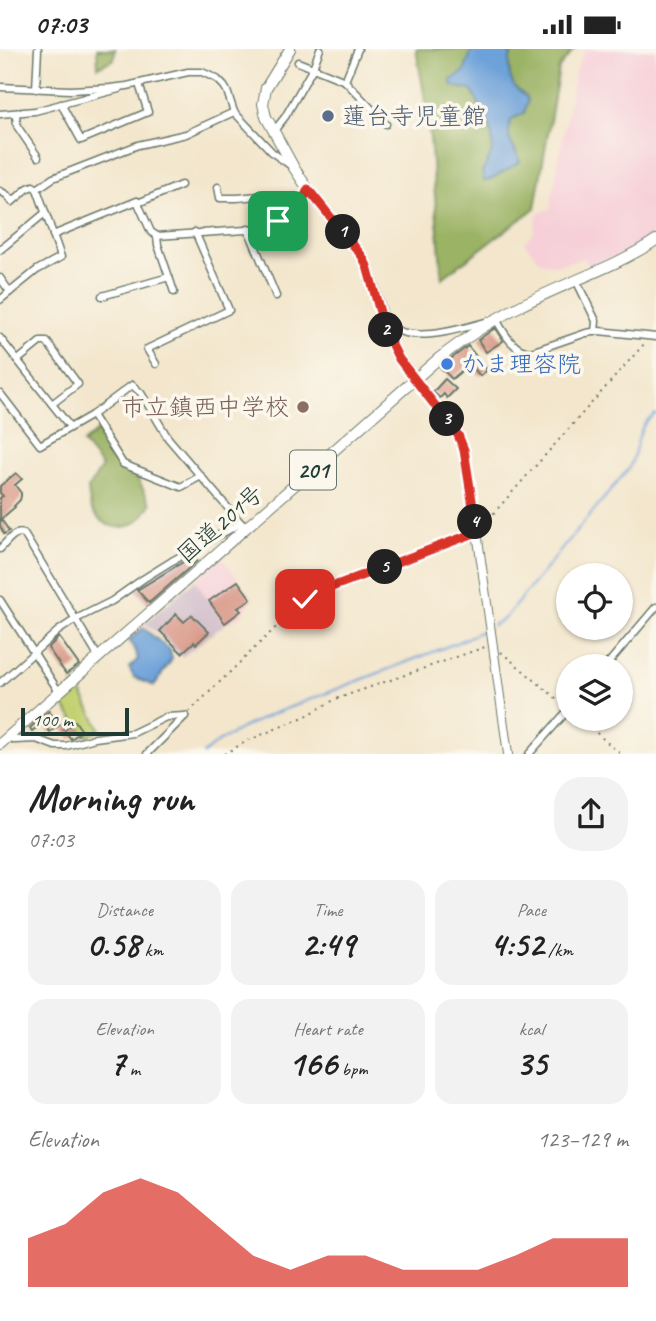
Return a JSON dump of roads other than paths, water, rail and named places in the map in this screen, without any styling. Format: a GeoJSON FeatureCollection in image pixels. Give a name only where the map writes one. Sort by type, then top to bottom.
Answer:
{"type":"FeatureCollection","features":[{"type":"Feature","properties":{"kind":"main road"},"geometry":{"type":"LineString","coordinates":[[290,49],[266,88],[263,104],[266,117],[308,189],[362,256],[390,341],[399,359],[416,380]]}},
{"type":"Feature","properties":{"kind":"main road","name":"国道201号"},"geometry":{"type":"LineString","coordinates":[[4,741],[100,658],[244,526],[467,337],[520,306],[626,258],[656,240]]}},
{"type":"Feature","properties":{"kind":"street"},"geometry":{"type":"LineString","coordinates":[[36,89],[38,49]]}},
{"type":"Feature","properties":{"kind":"street"},"geometry":{"type":"LineString","coordinates":[[273,132],[285,117],[313,68],[320,49]]}},
{"type":"Feature","properties":{"kind":"street"},"geometry":{"type":"LineString","coordinates":[[345,81],[358,49]]}},
{"type":"Feature","properties":{"kind":"street"},"geometry":{"type":"LineString","coordinates":[[298,62],[345,81],[386,124]]}},
{"type":"Feature","properties":{"kind":"street"},"geometry":{"type":"LineString","coordinates":[[0,87],[70,90],[127,86],[188,72],[202,72],[217,79],[224,86],[234,112],[273,153],[294,168]]}},
{"type":"Feature","properties":{"kind":"street"},"geometry":{"type":"LineString","coordinates":[[61,104],[81,140],[148,111],[139,84]]}},
{"type":"Feature","properties":{"kind":"street"},"geometry":{"type":"LineString","coordinates":[[0,114],[35,111],[127,86]]}},
{"type":"Feature","properties":{"kind":"street"},"geometry":{"type":"LineString","coordinates":[[37,189],[54,178],[138,145],[186,134],[234,112]]}},
{"type":"Feature","properties":{"kind":"street"},"geometry":{"type":"LineString","coordinates":[[16,113],[17,126],[38,157]]}},
{"type":"Feature","properties":{"kind":"street"},"geometry":{"type":"LineString","coordinates":[[53,235],[181,185]]}},
{"type":"Feature","properties":{"kind":"street"},"geometry":{"type":"LineString","coordinates":[[0,191],[12,202],[28,188],[33,186],[37,189],[61,257],[37,270],[0,300]]}},
{"type":"Feature","properties":{"kind":"street"},"geometry":{"type":"LineString","coordinates":[[218,187],[220,198],[258,196],[265,200],[284,226]]}},
{"type":"Feature","properties":{"kind":"street"},"geometry":{"type":"LineString","coordinates":[[138,203],[151,232],[158,236],[248,229],[284,226],[293,222],[308,189]]}},
{"type":"Feature","properties":{"kind":"street"},"geometry":{"type":"LineString","coordinates":[[0,250],[45,213]]}},
{"type":"Feature","properties":{"kind":"street"},"geometry":{"type":"LineString","coordinates":[[248,229],[276,296]]}},
{"type":"Feature","properties":{"kind":"street"},"geometry":{"type":"LineString","coordinates":[[156,364],[147,349],[229,310],[195,232]]}},
{"type":"Feature","properties":{"kind":"street"},"geometry":{"type":"LineString","coordinates":[[158,236],[158,245],[174,292]]}},
{"type":"Feature","properties":{"kind":"street"},"geometry":{"type":"LineString","coordinates":[[0,278],[10,292]]}},
{"type":"Feature","properties":{"kind":"street"},"geometry":{"type":"LineString","coordinates":[[102,296],[169,278]]}},
{"type":"Feature","properties":{"kind":"street"},"geometry":{"type":"LineString","coordinates":[[576,281],[596,321],[595,332]]}},
{"type":"Feature","properties":{"kind":"street"},"geometry":{"type":"LineString","coordinates":[[383,323],[397,331],[418,334],[449,332],[496,319],[506,336],[525,352],[586,333],[653,337]]}},
{"type":"Feature","properties":{"kind":"street"},"geometry":{"type":"LineString","coordinates":[[0,338],[70,427]]}},
{"type":"Feature","properties":{"kind":"street"},"geometry":{"type":"LineString","coordinates":[[18,361],[40,342],[47,342],[78,384],[52,404]]}},
{"type":"Feature","properties":{"kind":"street"},"geometry":{"type":"LineString","coordinates":[[416,380],[458,435],[464,450],[508,754]]}},
{"type":"Feature","properties":{"kind":"street"},"geometry":{"type":"LineString","coordinates":[[0,394],[40,445],[92,415],[132,385],[141,393],[168,438],[244,526],[172,561],[112,601],[76,619],[33,652],[0,683]]}},
{"type":"Feature","properties":{"kind":"street"},"geometry":{"type":"LineString","coordinates":[[92,415],[123,464],[181,488],[201,476]]}},
{"type":"Feature","properties":{"kind":"street"},"geometry":{"type":"LineString","coordinates":[[0,549],[15,534],[24,534],[100,658]]}},
{"type":"Feature","properties":{"kind":"street"},"geometry":{"type":"LineString","coordinates":[[0,600],[59,692]]}},
{"type":"Feature","properties":{"kind":"street"},"geometry":{"type":"LineString","coordinates":[[616,654],[656,607]]}},
{"type":"Feature","properties":{"kind":"street"},"geometry":{"type":"LineString","coordinates":[[4,741],[36,739],[55,746],[66,746],[105,736],[133,733],[166,717],[185,716],[147,754]]}},
{"type":"Feature","properties":{"kind":"street"},"geometry":{"type":"LineString","coordinates":[[529,754],[556,724]]}},
{"type":"Feature","properties":{"kind":"water"},"geometry":{"type":"Polygon","coordinates":[[[472,49],[512,49],[511,79],[528,100],[524,113],[511,120],[509,130],[510,142],[520,162],[484,181],[482,172],[493,143],[490,128],[472,91],[451,85],[451,80],[464,72],[472,49]]]}},
{"type":"Feature","properties":{"kind":"water"},"geometry":{"type":"Polygon","coordinates":[[[143,628],[170,650],[172,659],[154,686],[134,677],[129,668],[138,659],[129,640],[143,628]]]}},
{"type":"Feature","properties":{"kind":"waterway"},"geometry":{"type":"LineString","coordinates":[[493,625],[504,619],[629,468],[644,424],[656,414]]}},
{"type":"Feature","properties":{"kind":"waterway"},"geometry":{"type":"LineString","coordinates":[[203,754],[242,728],[270,715],[488,628]]}},
{"type":"Feature","properties":{"kind":"place","name":"蓮台寺児童館"},"geometry":{"type":"Point","coordinates":[328,116]}},
{"type":"Feature","properties":{"kind":"place","name":"かま理容院"},"geometry":{"type":"Point","coordinates":[447,364]}},
{"type":"Feature","properties":{"kind":"place","name":"市立鎮西中学校"},"geometry":{"type":"Point","coordinates":[303,407]}}]}
